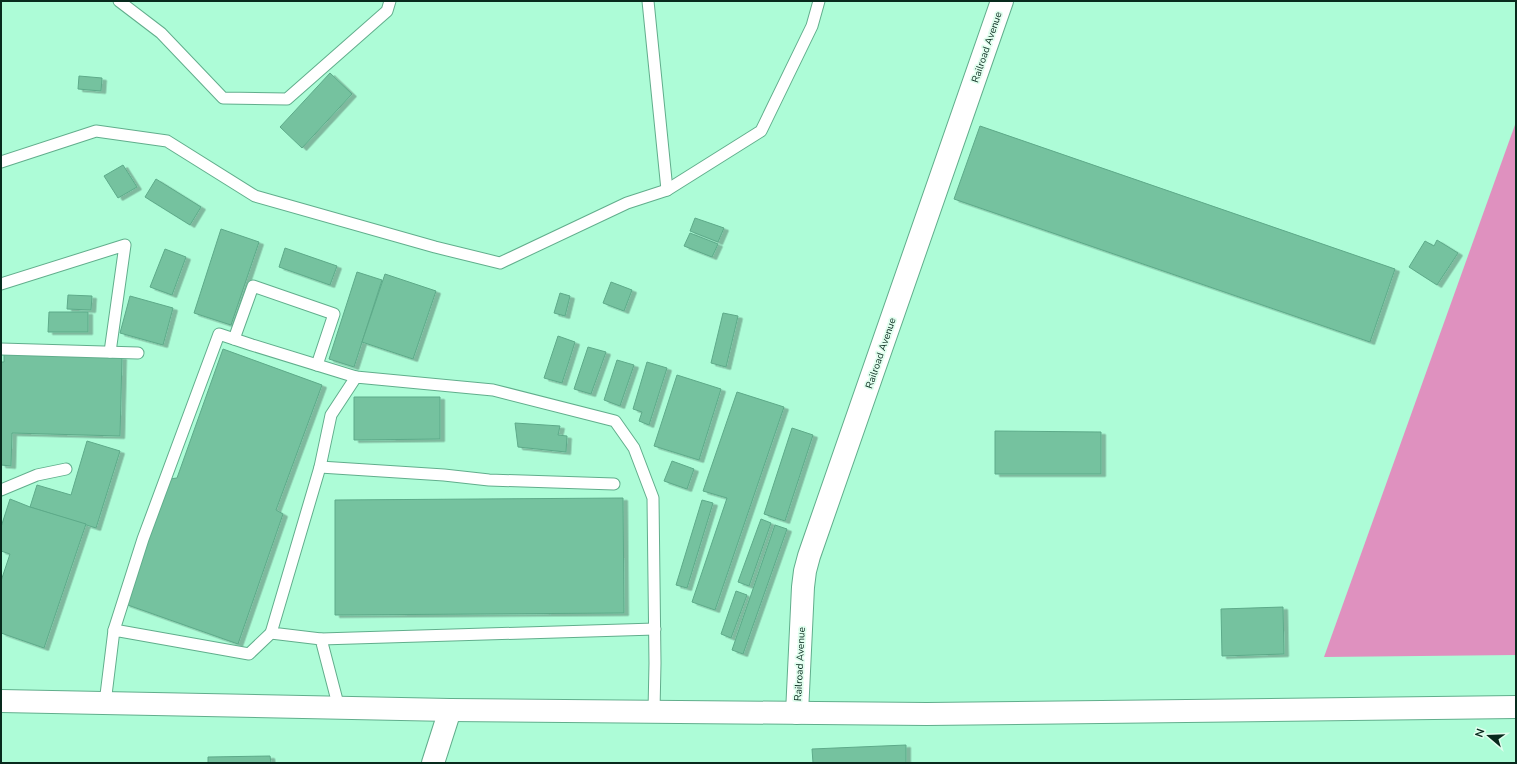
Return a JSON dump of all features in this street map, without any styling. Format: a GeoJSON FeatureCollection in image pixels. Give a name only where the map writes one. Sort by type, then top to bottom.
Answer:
{"type":"FeatureCollection","features":[{"type":"Feature","properties":{"kind":"street","name":"Railroad Avenue"},"geometry":{"type":"LineString","coordinates":[[797,713],[803,587],[809,556],[1002,1]]}},
{"type":"Feature","properties":{"kind":"street"},"geometry":{"type":"LineString","coordinates":[[1,701],[450,710],[927,714],[1516,707]]}},
{"type":"Feature","properties":{"kind":"street"},"geometry":{"type":"LineString","coordinates":[[433,763],[450,710]]}},
{"type":"Feature","properties":{"kind":"lane"},"geometry":{"type":"LineString","coordinates":[[119,1],[160,33],[223,98],[287,99],[387,11],[390,1]]}},
{"type":"Feature","properties":{"kind":"lane"},"geometry":{"type":"LineString","coordinates":[[648,1],[667,190]]}},
{"type":"Feature","properties":{"kind":"lane"},"geometry":{"type":"LineString","coordinates":[[1,162],[96,131],[167,141],[255,196],[500,264],[627,203],[667,190],[761,131],[812,26],[819,1]]}},
{"type":"Feature","properties":{"kind":"lane"},"geometry":{"type":"LineString","coordinates":[[1,284],[125,245],[110,352]]}},
{"type":"Feature","properties":{"kind":"lane"},"geometry":{"type":"LineString","coordinates":[[234,339],[253,286],[334,314],[317,365]]}},
{"type":"Feature","properties":{"kind":"lane"},"geometry":{"type":"LineString","coordinates":[[105,703],[114,630],[143,539],[219,334],[356,377],[493,390],[615,422],[634,448],[653,498],[655,629],[654,712]]}},
{"type":"Feature","properties":{"kind":"lane"},"geometry":{"type":"LineString","coordinates":[[1,348],[138,353]]}},
{"type":"Feature","properties":{"kind":"lane"},"geometry":{"type":"LineString","coordinates":[[114,630],[248,654],[272,633],[320,467],[331,415],[356,377]]}},
{"type":"Feature","properties":{"kind":"lane"},"geometry":{"type":"LineString","coordinates":[[320,467],[444,475],[489,480],[614,484]]}},
{"type":"Feature","properties":{"kind":"lane"},"geometry":{"type":"LineString","coordinates":[[1,490],[37,475],[66,469]]}},
{"type":"Feature","properties":{"kind":"lane"},"geometry":{"type":"LineString","coordinates":[[272,633],[321,639],[655,629]]}},
{"type":"Feature","properties":{"kind":"lane"},"geometry":{"type":"LineString","coordinates":[[321,639],[339,708]]}},
{"type":"Feature","properties":{"kind":"shaded area"},"geometry":{"type":"Polygon","coordinates":[[[1516,122],[1516,655],[1324,657],[1516,122]]]}},
{"type":"Feature","properties":{"kind":"building"},"geometry":{"type":"Polygon","coordinates":[[[330,73],[352,94],[302,148],[280,127],[330,73]]]}},
{"type":"Feature","properties":{"kind":"building"},"geometry":{"type":"Polygon","coordinates":[[[79,76],[102,78],[101,91],[78,89],[79,76]]]}},
{"type":"Feature","properties":{"kind":"building"},"geometry":{"type":"Polygon","coordinates":[[[980,126],[1395,269],[1370,342],[954,199],[980,126]]]}},
{"type":"Feature","properties":{"kind":"building"},"geometry":{"type":"Polygon","coordinates":[[[123,165],[137,187],[118,198],[104,176],[123,165]]]}},
{"type":"Feature","properties":{"kind":"building"},"geometry":{"type":"Polygon","coordinates":[[[156,179],[201,207],[190,225],[145,197],[156,179]]]}},
{"type":"Feature","properties":{"kind":"building"},"geometry":{"type":"Polygon","coordinates":[[[695,218],[724,228],[718,242],[690,231],[695,218]]]}},
{"type":"Feature","properties":{"kind":"building"},"geometry":{"type":"Polygon","coordinates":[[[221,229],[259,242],[231,325],[194,313],[221,229]]]}},
{"type":"Feature","properties":{"kind":"building"},"geometry":{"type":"Polygon","coordinates":[[[690,233],[718,244],[712,257],[684,246],[690,233]]]}},
{"type":"Feature","properties":{"kind":"building"},"geometry":{"type":"Polygon","coordinates":[[[1437,240],[1458,253],[1437,285],[1409,267],[1425,241],[1434,246],[1437,240]]]}},
{"type":"Feature","properties":{"kind":"building"},"geometry":{"type":"Polygon","coordinates":[[[285,248],[337,266],[330,285],[279,267],[285,248]]]}},
{"type":"Feature","properties":{"kind":"building"},"geometry":{"type":"Polygon","coordinates":[[[165,249],[186,257],[172,295],[150,287],[165,249]]]}},
{"type":"Feature","properties":{"kind":"building"},"geometry":{"type":"Polygon","coordinates":[[[357,272],[382,280],[354,367],[329,359],[357,272]]]}},
{"type":"Feature","properties":{"kind":"building"},"geometry":{"type":"Polygon","coordinates":[[[385,274],[436,291],[413,359],[362,342],[385,274]]]}},
{"type":"Feature","properties":{"kind":"building"},"geometry":{"type":"Polygon","coordinates":[[[611,282],[632,290],[624,311],[603,303],[611,282]]]}},
{"type":"Feature","properties":{"kind":"building"},"geometry":{"type":"Polygon","coordinates":[[[560,293],[570,296],[565,316],[554,313],[560,293]]]}},
{"type":"Feature","properties":{"kind":"building"},"geometry":{"type":"Polygon","coordinates":[[[68,295],[92,296],[91,310],[67,309],[68,295]]]}},
{"type":"Feature","properties":{"kind":"building"},"geometry":{"type":"Polygon","coordinates":[[[130,296],[173,308],[163,345],[120,333],[130,296]]]}},
{"type":"Feature","properties":{"kind":"building"},"geometry":{"type":"Polygon","coordinates":[[[49,312],[88,312],[88,332],[48,332],[49,312]]]}},
{"type":"Feature","properties":{"kind":"building"},"geometry":{"type":"Polygon","coordinates":[[[723,313],[738,316],[726,367],[711,363],[723,313]]]}},
{"type":"Feature","properties":{"kind":"building"},"geometry":{"type":"Polygon","coordinates":[[[558,336],[575,342],[562,383],[544,378],[558,336]]]}},
{"type":"Feature","properties":{"kind":"building"},"geometry":{"type":"Polygon","coordinates":[[[588,347],[606,352],[591,394],[574,389],[588,347]]]}},
{"type":"Feature","properties":{"kind":"building"},"geometry":{"type":"Polygon","coordinates":[[[223,349],[322,385],[276,510],[283,514],[238,644],[125,604],[169,479],[177,478],[223,349]]]}},
{"type":"Feature","properties":{"kind":"building"},"geometry":{"type":"Polygon","coordinates":[[[4,354],[122,357],[120,436],[12,433],[11,466],[1,465],[1,362],[4,362],[4,354]]]}},
{"type":"Feature","properties":{"kind":"building"},"geometry":{"type":"Polygon","coordinates":[[[617,360],[634,365],[620,406],[604,400],[617,360]]]}},
{"type":"Feature","properties":{"kind":"building"},"geometry":{"type":"Polygon","coordinates":[[[647,362],[667,368],[649,425],[639,421],[642,412],[633,409],[647,362]]]}},
{"type":"Feature","properties":{"kind":"building"},"geometry":{"type":"Polygon","coordinates":[[[677,375],[721,389],[699,460],[654,446],[677,375]]]}},
{"type":"Feature","properties":{"kind":"building"},"geometry":{"type":"Polygon","coordinates":[[[737,392],[784,407],[715,610],[692,602],[727,498],[703,491],[737,392]]]}},
{"type":"Feature","properties":{"kind":"building"},"geometry":{"type":"Polygon","coordinates":[[[354,397],[440,397],[440,439],[354,440],[354,397]]]}},
{"type":"Feature","properties":{"kind":"building"},"geometry":{"type":"Polygon","coordinates":[[[515,423],[560,426],[558,435],[567,436],[566,452],[518,447],[515,423]]]}},
{"type":"Feature","properties":{"kind":"building"},"geometry":{"type":"Polygon","coordinates":[[[792,428],[813,435],[785,521],[764,514],[792,428]]]}},
{"type":"Feature","properties":{"kind":"building"},"geometry":{"type":"Polygon","coordinates":[[[995,431],[1101,432],[1101,474],[995,474],[995,431]]]}},
{"type":"Feature","properties":{"kind":"building"},"geometry":{"type":"Polygon","coordinates":[[[87,441],[120,451],[96,528],[30,507],[37,485],[71,495],[87,441]]]}},
{"type":"Feature","properties":{"kind":"building"},"geometry":{"type":"Polygon","coordinates":[[[672,461],[694,469],[687,489],[664,481],[672,461]]]}},
{"type":"Feature","properties":{"kind":"building"},"geometry":{"type":"Polygon","coordinates":[[[623,498],[624,613],[335,615],[335,500],[623,498]]]}},
{"type":"Feature","properties":{"kind":"building"},"geometry":{"type":"Polygon","coordinates":[[[10,499],[30,507],[86,524],[44,648],[1,633],[1,581],[10,554],[1,551],[1,527],[10,499]]]}},
{"type":"Feature","properties":{"kind":"building"},"geometry":{"type":"Polygon","coordinates":[[[702,500],[713,503],[687,588],[676,585],[702,500]]]}},
{"type":"Feature","properties":{"kind":"building"},"geometry":{"type":"Polygon","coordinates":[[[761,519],[771,523],[749,586],[738,582],[761,519]]]}},
{"type":"Feature","properties":{"kind":"building"},"geometry":{"type":"Polygon","coordinates":[[[775,525],[787,529],[743,654],[732,650],[775,525]]]}},
{"type":"Feature","properties":{"kind":"building"},"geometry":{"type":"Polygon","coordinates":[[[736,591],[747,595],[731,638],[721,634],[736,591]]]}},
{"type":"Feature","properties":{"kind":"building"},"geometry":{"type":"Polygon","coordinates":[[[1283,607],[1284,654],[1222,656],[1221,609],[1283,607]]]}},
{"type":"Feature","properties":{"kind":"building"},"geometry":{"type":"Polygon","coordinates":[[[906,745],[906,763],[813,763],[812,749],[906,745]]]}},
{"type":"Feature","properties":{"kind":"building"},"geometry":{"type":"Polygon","coordinates":[[[270,756],[271,763],[208,763],[208,757],[270,756]]]}}]}
